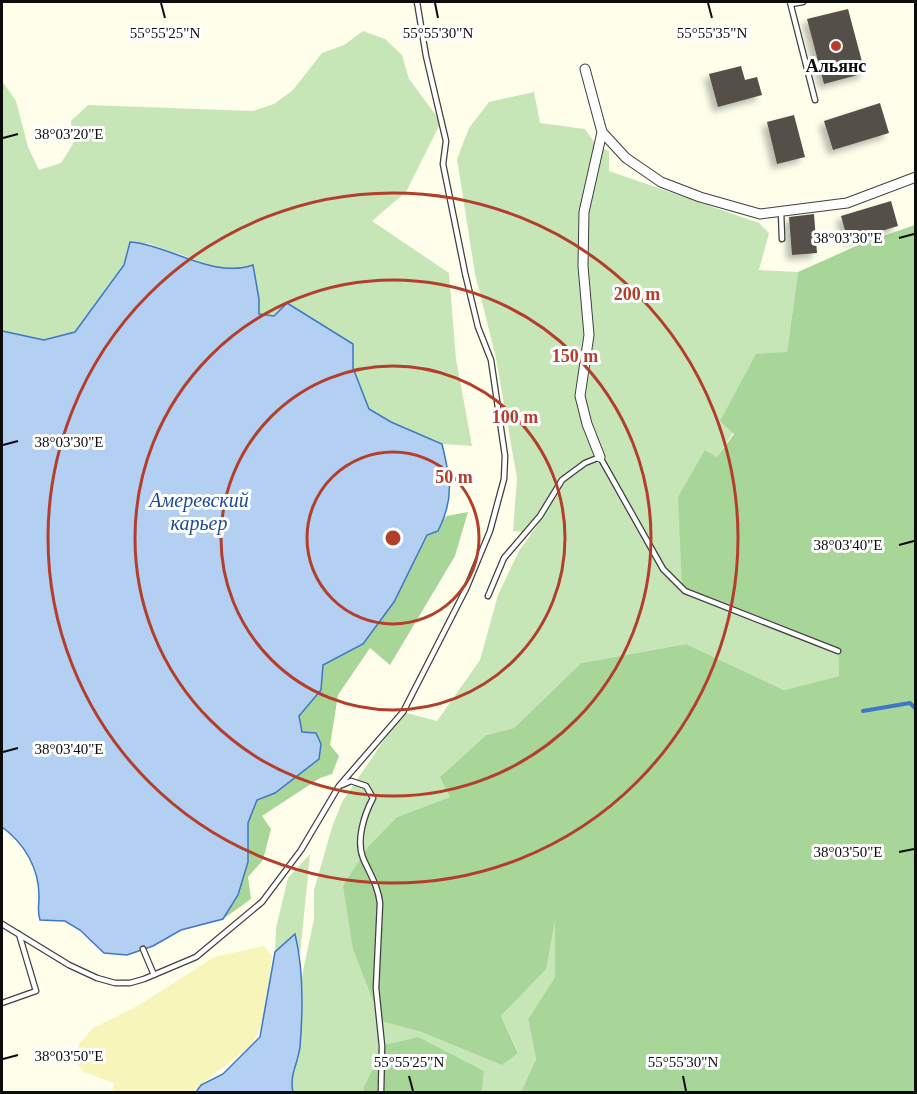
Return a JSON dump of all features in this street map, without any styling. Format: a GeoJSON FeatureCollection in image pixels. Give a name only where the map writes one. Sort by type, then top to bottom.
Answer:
{"type":"FeatureCollection","features":[{"type":"Feature","properties":{"kind":"street"},"geometry":{"type":"LineString","coordinates":[[585,69],[602,132],[626,158],[662,182],[760,214],[847,203],[913,179]]}},
{"type":"Feature","properties":{"kind":"street"},"geometry":{"type":"LineString","coordinates":[[600,456],[587,424],[580,396],[589,335],[583,266],[584,212],[602,132]]}},
{"type":"Feature","properties":{"kind":"lane"},"geometry":{"type":"LineString","coordinates":[[2,924],[69,965],[97,978],[130,983],[196,957],[262,902],[301,850],[339,786],[403,712],[466,589],[490,531],[504,479],[503,430],[491,360],[478,327],[465,273],[444,164],[446,141],[426,56],[417,2]]}},
{"type":"Feature","properties":{"kind":"lane"},"geometry":{"type":"LineString","coordinates":[[802,2],[791,3],[815,100]]}},
{"type":"Feature","properties":{"kind":"lane"},"geometry":{"type":"LineString","coordinates":[[781,212],[782,239]]}},
{"type":"Feature","properties":{"kind":"lane"},"geometry":{"type":"LineString","coordinates":[[488,596],[504,558],[540,516],[562,480],[585,463],[600,456],[663,569],[685,591],[838,651]]}},
{"type":"Feature","properties":{"kind":"lane"},"geometry":{"type":"LineString","coordinates":[[339,786],[351,781],[366,786],[373,798],[360,838],[362,856],[378,890],[380,903],[376,988],[382,1047],[381,1092]]}},
{"type":"Feature","properties":{"kind":"lane"},"geometry":{"type":"LineString","coordinates":[[2,1003],[36,991],[19,934]]}},
{"type":"Feature","properties":{"kind":"lane"},"geometry":{"type":"LineString","coordinates":[[143,949],[154,975]]}},
{"type":"Feature","properties":{"kind":"green space"},"geometry":{"type":"Polygon","coordinates":[[[363,31],[385,39],[402,55],[409,79],[441,122],[406,192],[372,221],[449,273],[456,359],[472,446],[442,444],[391,422],[369,409],[353,368],[353,344],[274,316],[259,314],[259,299],[242,269],[219,268],[147,243],[124,265],[75,332],[44,340],[2,331],[2,81],[16,101],[28,147],[39,170],[61,163],[73,144],[71,121],[88,105],[253,111],[274,104],[293,90],[322,53],[344,45],[363,31]]]}},
{"type":"Feature","properties":{"kind":"green space"},"geometry":{"type":"Polygon","coordinates":[[[534,92],[540,123],[585,129],[597,146],[609,151],[609,171],[759,223],[769,233],[759,270],[798,272],[787,352],[717,457],[705,450],[682,585],[838,649],[839,676],[784,690],[686,644],[581,663],[514,728],[486,735],[441,776],[450,797],[397,817],[381,1021],[518,1052],[501,1016],[545,969],[555,915],[555,977],[528,1019],[536,1059],[521,1092],[482,1092],[484,1071],[364,1087],[364,1092],[293,1092],[291,1082],[300,1048],[301,981],[314,919],[314,890],[332,827],[342,802],[403,712],[437,721],[480,660],[498,595],[519,551],[539,523],[524,532],[513,531],[517,478],[496,358],[475,274],[457,159],[469,128],[489,102],[534,92]]]}},
{"type":"Feature","properties":{"kind":"green space"},"geometry":{"type":"Polygon","coordinates":[[[915,225],[915,1092],[521,1092],[536,1059],[528,1019],[555,977],[555,920],[546,969],[501,1016],[518,1053],[502,1065],[422,1032],[381,1021],[353,949],[343,886],[368,847],[397,817],[450,797],[440,777],[486,735],[514,728],[581,663],[686,644],[784,690],[839,676],[838,649],[682,586],[678,497],[705,450],[717,457],[734,434],[720,421],[756,354],[787,352],[798,272],[863,243],[915,225]]]}},
{"type":"Feature","properties":{"kind":"green space"},"geometry":{"type":"Polygon","coordinates":[[[468,512],[455,556],[390,665],[370,648],[338,695],[330,745],[339,756],[332,774],[320,778],[262,816],[271,829],[263,860],[248,877],[251,899],[223,919],[238,895],[248,863],[248,823],[257,799],[275,793],[321,744],[316,734],[301,732],[299,716],[321,690],[323,665],[363,644],[394,602],[427,535],[438,531],[446,516],[468,512]]]}},
{"type":"Feature","properties":{"kind":"green space"},"geometry":{"type":"Polygon","coordinates":[[[310,854],[300,955],[295,934],[275,952],[276,928],[288,878],[310,854]]]}},
{"type":"Feature","properties":{"kind":"green space"},"geometry":{"type":"Polygon","coordinates":[[[418,1037],[484,1071],[482,1092],[364,1092],[364,1087],[385,1045],[418,1037]]]}},
{"type":"Feature","properties":{"kind":"sand"},"geometry":{"type":"Polygon","coordinates":[[[264,946],[272,956],[266,1007],[258,1034],[246,1049],[194,1092],[112,1092],[114,1083],[84,1072],[76,1062],[79,1044],[93,1028],[141,1004],[214,957],[264,946]]]}},
{"type":"Feature","properties":{"kind":"water","name":"Амеревский карьер"},"geometry":{"type":"Polygon","coordinates":[[[130,242],[145,244],[207,265],[223,268],[253,265],[259,299],[259,314],[274,316],[287,303],[353,344],[353,368],[369,409],[391,422],[442,444],[449,477],[449,498],[438,531],[427,535],[394,602],[363,644],[323,665],[321,690],[299,716],[302,732],[316,733],[321,744],[319,759],[275,793],[257,800],[248,823],[248,862],[238,895],[223,919],[181,930],[153,946],[127,955],[104,953],[80,930],[65,921],[40,920],[38,886],[33,866],[23,848],[2,827],[2,331],[44,340],[75,332],[124,265],[130,242]]]}},
{"type":"Feature","properties":{"kind":"water"},"geometry":{"type":"Polygon","coordinates":[[[295,934],[300,962],[302,1004],[300,1047],[293,1075],[293,1092],[196,1092],[201,1085],[223,1074],[260,1037],[275,952],[295,934]]]}},
{"type":"Feature","properties":{"kind":"building","name":"Альянс"},"geometry":{"type":"Polygon","coordinates":[[[848,9],[865,73],[824,84],[807,19],[848,9]]]}},
{"type":"Feature","properties":{"kind":"building"},"geometry":{"type":"Polygon","coordinates":[[[741,66],[745,80],[757,77],[762,95],[718,107],[709,74],[741,66]]]}},
{"type":"Feature","properties":{"kind":"building"},"geometry":{"type":"Polygon","coordinates":[[[880,103],[889,133],[833,150],[824,121],[880,103]]]}},
{"type":"Feature","properties":{"kind":"building"},"geometry":{"type":"Polygon","coordinates":[[[794,115],[805,157],[777,164],[767,122],[794,115]]]}},
{"type":"Feature","properties":{"kind":"building"},"geometry":{"type":"Polygon","coordinates":[[[891,201],[898,226],[848,241],[841,216],[891,201]]]}},
{"type":"Feature","properties":{"kind":"building"},"geometry":{"type":"Polygon","coordinates":[[[814,214],[817,253],[792,255],[789,217],[814,214]]]}},
{"type":"Feature","properties":{"kind":"waterway"},"geometry":{"type":"LineString","coordinates":[[863,711],[910,703],[916,709]]}},
{"type":"Feature","properties":{"kind":"place","name":"Альянс"},"geometry":{"type":"Point","coordinates":[836,46]}}]}
